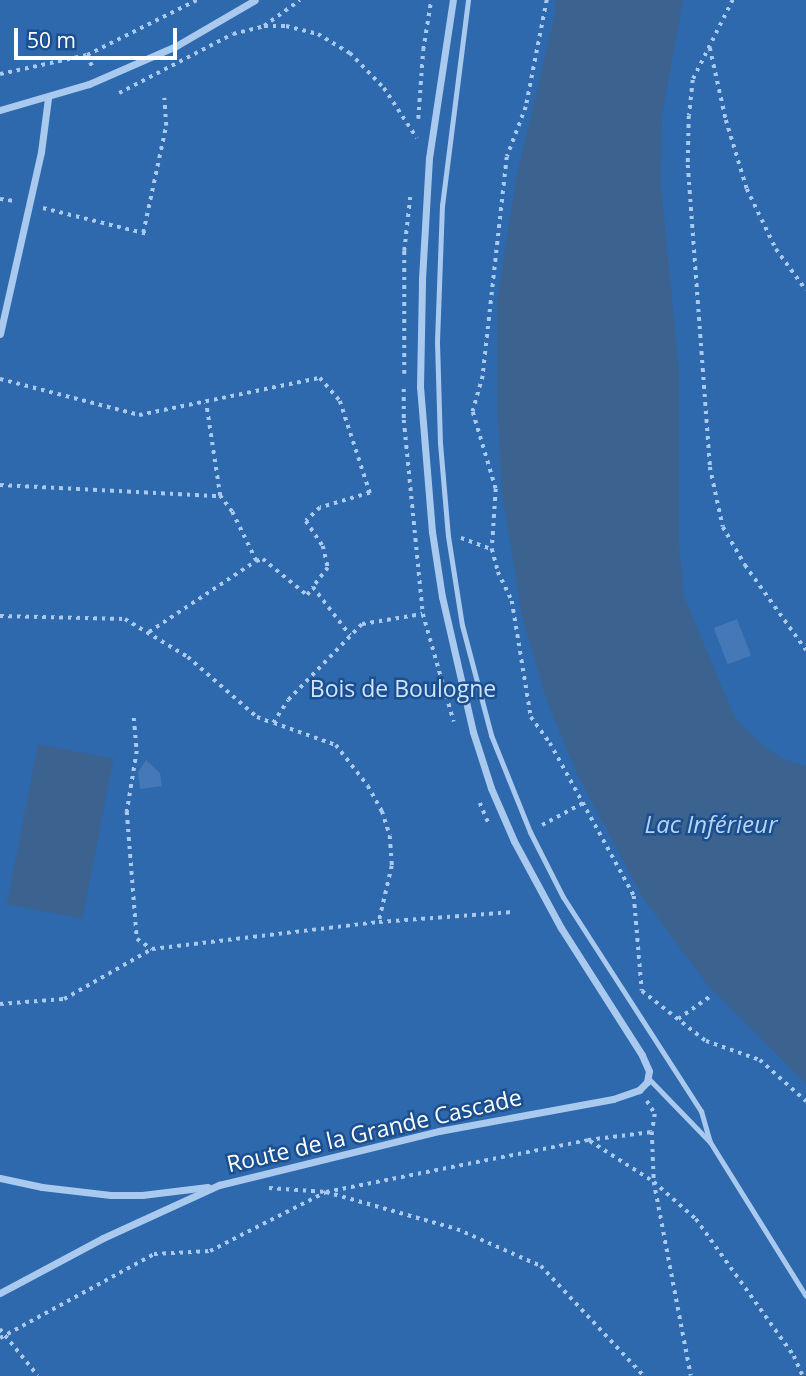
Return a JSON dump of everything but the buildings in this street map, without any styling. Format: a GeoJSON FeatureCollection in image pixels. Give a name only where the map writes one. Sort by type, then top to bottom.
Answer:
{"type":"FeatureCollection","features":[{"type":"Feature","properties":{"kind":"street"},"geometry":{"type":"LineString","coordinates":[[0,110],[48,98],[99,80],[176,46],[255,0]]}},
{"type":"Feature","properties":{"kind":"street"},"geometry":{"type":"LineString","coordinates":[[453,0],[429,158],[422,279],[420,387],[432,532],[442,597],[473,732],[491,788],[514,841],[561,928],[642,1055],[649,1071],[648,1078]]}},
{"type":"Feature","properties":{"kind":"street"},"geometry":{"type":"LineString","coordinates":[[0,334],[30,204],[48,98]]}},
{"type":"Feature","properties":{"kind":"street","name":"Route de la Grande Cascade"},"geometry":{"type":"LineString","coordinates":[[0,1293],[103,1238],[219,1185],[426,1133],[614,1099],[639,1090],[648,1078]]}},
{"type":"Feature","properties":{"kind":"street"},"geometry":{"type":"LineString","coordinates":[[0,1178],[52,1189],[111,1195],[142,1195],[219,1185]]}},
{"type":"Feature","properties":{"kind":"lane"},"geometry":{"type":"LineString","coordinates":[[468,0],[442,205],[437,342],[440,443],[448,536],[462,625],[491,735],[530,832],[563,897],[701,1111],[710,1142]]}},
{"type":"Feature","properties":{"kind":"lane"},"geometry":{"type":"LineString","coordinates":[[648,1078],[710,1142],[806,1297]]}},
{"type":"Feature","properties":{"kind":"path"},"geometry":{"type":"LineString","coordinates":[[0,74],[87,55],[197,0]]}},
{"type":"Feature","properties":{"kind":"path"},"geometry":{"type":"LineString","coordinates":[[264,26],[300,0]]}},
{"type":"Feature","properties":{"kind":"path"},"geometry":{"type":"LineString","coordinates":[[547,0],[526,107],[507,157],[483,376],[473,412],[496,489],[492,549],[498,572],[512,601],[531,717],[583,803],[634,897],[642,991],[706,1041],[760,1060],[806,1101]]}},
{"type":"Feature","properties":{"kind":"path"},"geometry":{"type":"LineString","coordinates":[[733,0],[693,80],[689,116],[688,165],[710,467],[723,527],[745,565],[806,650]]}},
{"type":"Feature","properties":{"kind":"path"},"geometry":{"type":"LineString","coordinates":[[119,93],[233,34],[264,26],[286,26],[318,34],[350,52],[384,88],[417,138]]}},
{"type":"Feature","properties":{"kind":"path"},"geometry":{"type":"LineString","coordinates":[[710,48],[726,120],[747,189],[776,250],[806,290]]}},
{"type":"Feature","properties":{"kind":"path"},"geometry":{"type":"LineString","coordinates":[[87,55],[99,80]]}},
{"type":"Feature","properties":{"kind":"path"},"geometry":{"type":"LineString","coordinates":[[0,198],[145,234],[166,126],[164,98]]}},
{"type":"Feature","properties":{"kind":"path"},"geometry":{"type":"LineString","coordinates":[[0,379],[139,415],[320,378],[340,401],[370,493],[320,508],[306,521],[323,546],[328,568],[307,595],[262,559],[149,632]]}},
{"type":"Feature","properties":{"kind":"path"},"geometry":{"type":"LineString","coordinates":[[206,403],[220,496],[232,512],[256,561]]}},
{"type":"Feature","properties":{"kind":"path"},"geometry":{"type":"LineString","coordinates":[[0,485],[220,496]]}},
{"type":"Feature","properties":{"kind":"path"},"geometry":{"type":"LineString","coordinates":[[313,587],[350,635]]}},
{"type":"Feature","properties":{"kind":"path"},"geometry":{"type":"LineString","coordinates":[[273,723],[289,700],[362,624],[423,614]]}},
{"type":"Feature","properties":{"kind":"path"},"geometry":{"type":"LineString","coordinates":[[0,615],[125,620],[188,657],[257,717],[336,745],[368,786],[382,811],[390,836],[392,866],[379,922]]}},
{"type":"Feature","properties":{"kind":"path"},"geometry":{"type":"LineString","coordinates":[[134,718],[137,751],[127,812],[128,825],[137,939],[152,949]]}},
{"type":"Feature","properties":{"kind":"path"},"geometry":{"type":"LineString","coordinates":[[530,832],[583,803]]}},
{"type":"Feature","properties":{"kind":"path"},"geometry":{"type":"LineString","coordinates":[[0,1004],[64,999],[152,949],[379,922],[512,912]]}},
{"type":"Feature","properties":{"kind":"path"},"geometry":{"type":"LineString","coordinates":[[678,1019],[712,995]]}},
{"type":"Feature","properties":{"kind":"path"},"geometry":{"type":"LineString","coordinates":[[655,1114],[652,1132],[654,1182],[674,1301],[691,1376]]}},
{"type":"Feature","properties":{"kind":"path"},"geometry":{"type":"LineString","coordinates":[[2,1337],[154,1254],[210,1251],[326,1192],[588,1140],[652,1132]]}},
{"type":"Feature","properties":{"kind":"path"},"geometry":{"type":"LineString","coordinates":[[588,1140],[654,1182],[696,1219],[765,1314],[803,1376]]}},
{"type":"Feature","properties":{"kind":"path"},"geometry":{"type":"LineString","coordinates":[[259,1188],[326,1192],[457,1228],[541,1266],[644,1376]]}},
{"type":"Feature","properties":{"kind":"path"},"geometry":{"type":"LineString","coordinates":[[0,1329],[2,1337],[38,1376]]}},
{"type":"Feature","properties":{"kind":"green space","name":"Bois de Boulogne"},"geometry":{"type":"Polygon","coordinates":[[[0,0],[806,0],[806,1376],[0,1376],[0,0]]]}},
{"type":"Feature","properties":{"kind":"water","name":"Lac Inférieur"},"geometry":{"type":"Polygon","coordinates":[[[555,0],[683,0],[662,116],[661,184],[679,372],[679,544],[684,596],[735,718],[762,745],[785,760],[806,766],[806,1084],[706,983],[643,898],[577,774],[546,699],[523,620],[502,492],[497,410],[497,302],[516,179],[556,10],[555,0]]]}},
{"type":"Feature","properties":{"kind":"water"},"geometry":{"type":"Polygon","coordinates":[[[38,744],[114,759],[82,919],[7,904],[38,744]]]}}]}
